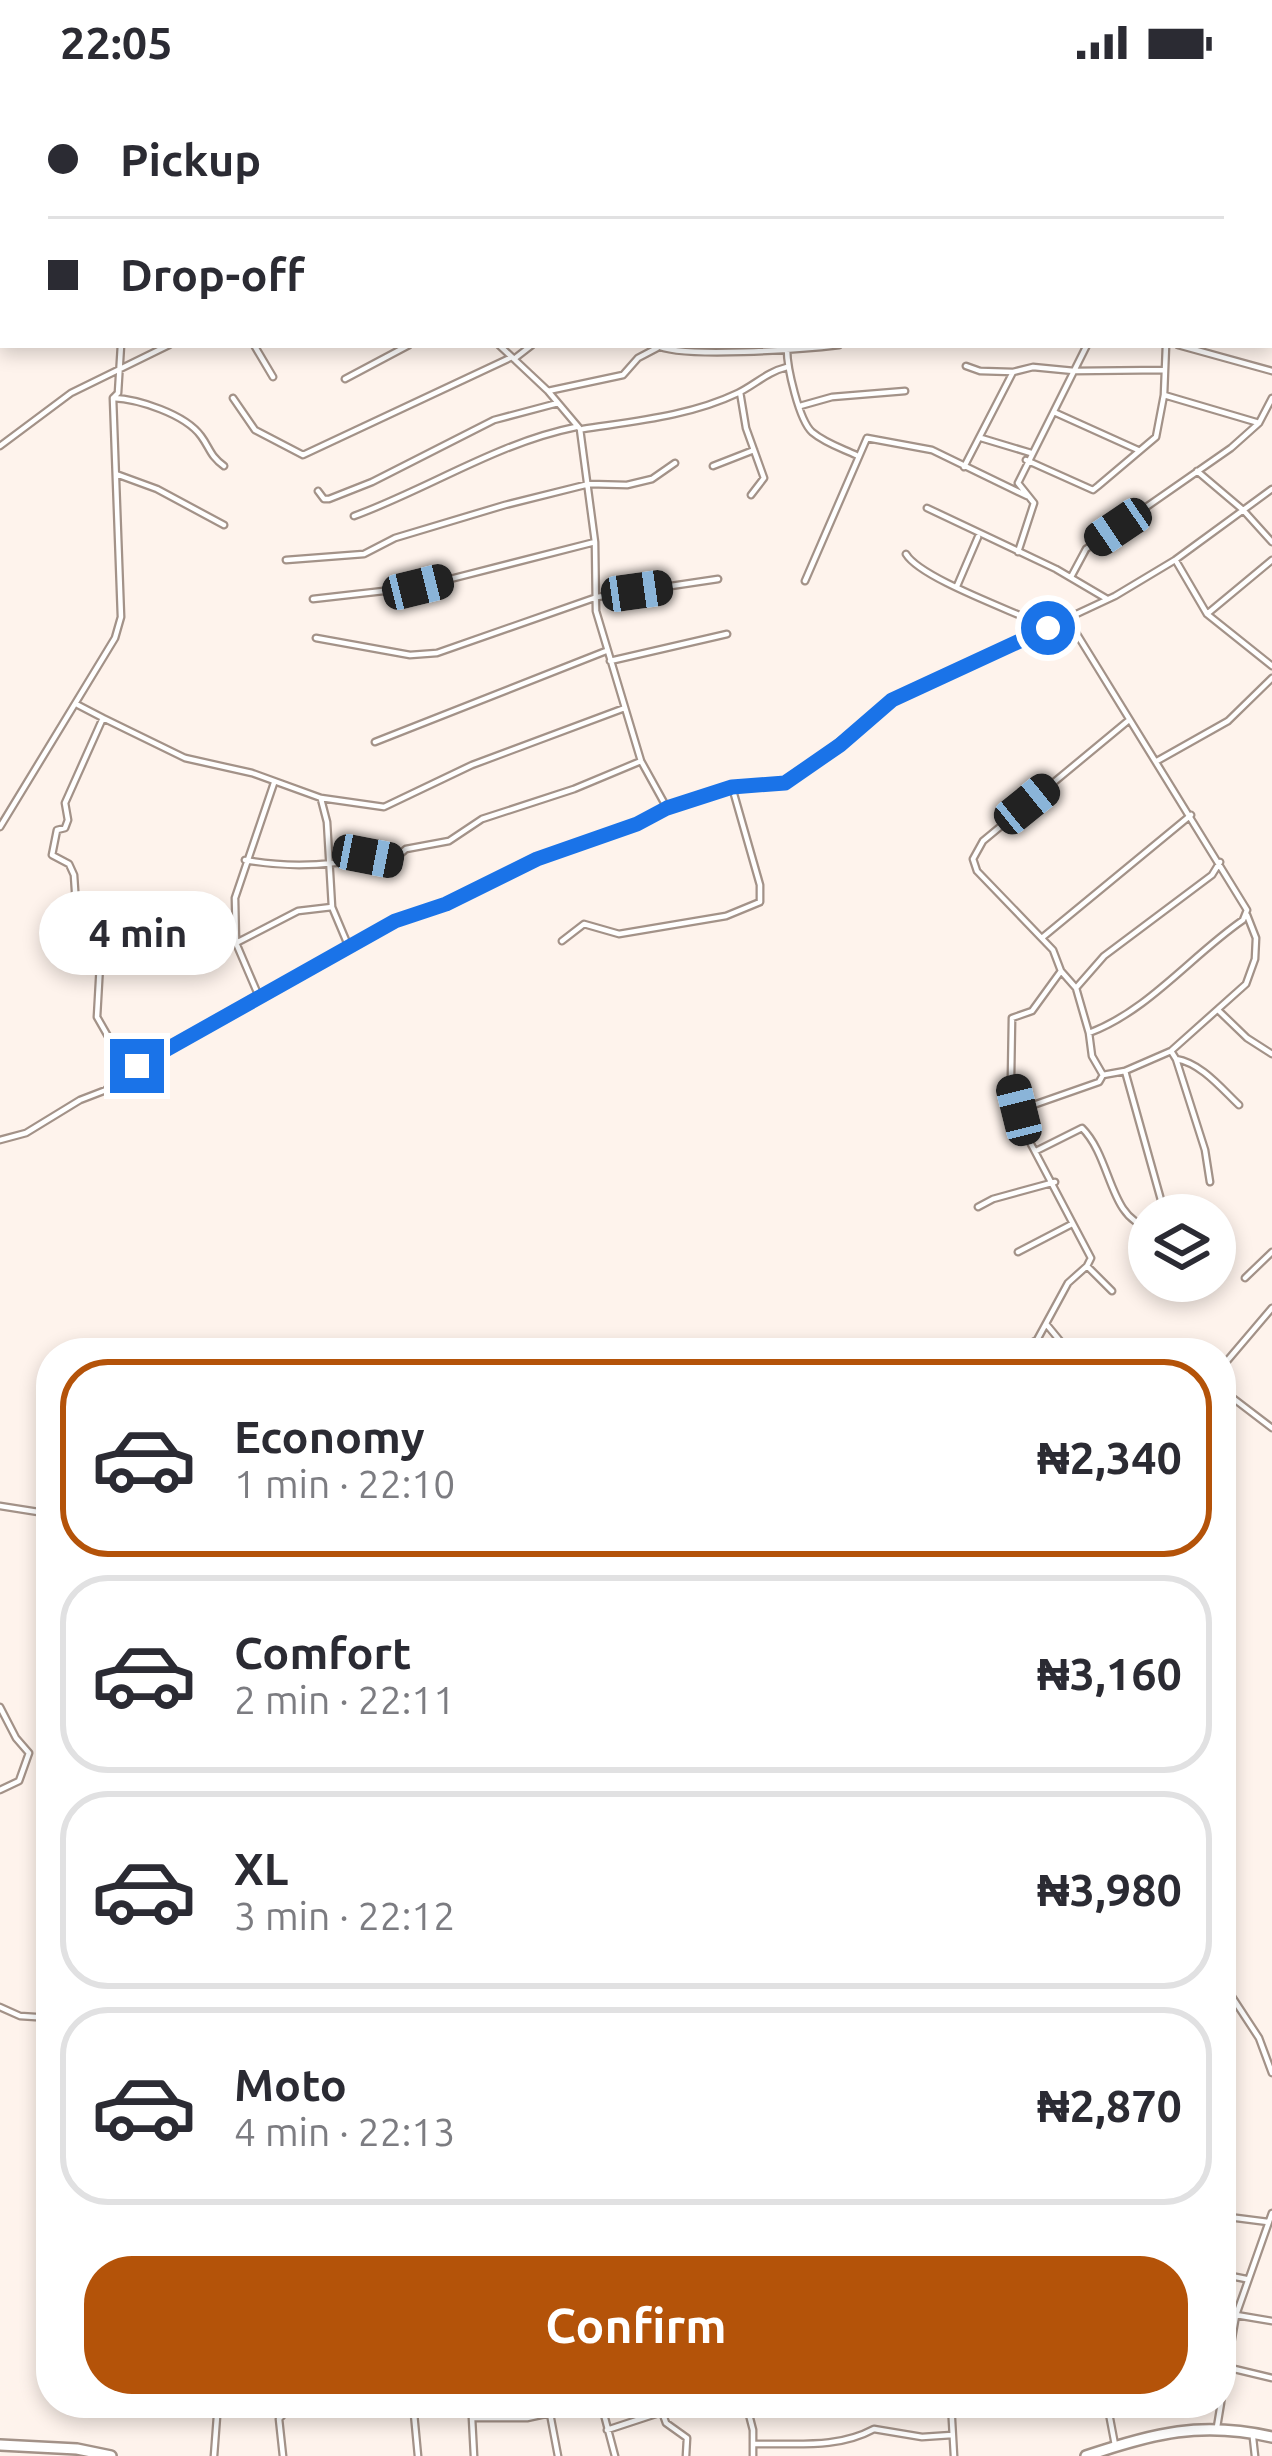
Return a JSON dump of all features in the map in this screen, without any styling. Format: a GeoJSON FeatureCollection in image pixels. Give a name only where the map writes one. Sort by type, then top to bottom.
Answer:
{"type":"FeatureCollection","features":[{"type":"Feature","properties":{"kind":"street"},"geometry":{"type":"LineString","coordinates":[[0,827],[115,638],[121,617],[113,398],[118,393],[120,348]]}},
{"type":"Feature","properties":{"kind":"street"},"geometry":{"type":"LineString","coordinates":[[0,446],[71,393],[162,348]]}},
{"type":"Feature","properties":{"kind":"street"},"geometry":{"type":"LineString","coordinates":[[256,348],[273,377]]}},
{"type":"Feature","properties":{"kind":"street"},"geometry":{"type":"LineString","coordinates":[[344,379],[403,348]]}},
{"type":"Feature","properties":{"kind":"street"},"geometry":{"type":"LineString","coordinates":[[502,348],[578,428],[589,484],[606,651],[641,761],[667,808]]}},
{"type":"Feature","properties":{"kind":"street"},"geometry":{"type":"LineString","coordinates":[[233,398],[255,430],[303,454],[528,348]]}},
{"type":"Feature","properties":{"kind":"street"},"geometry":{"type":"LineString","coordinates":[[548,392],[623,375],[653,348]]}},
{"type":"Feature","properties":{"kind":"street"},"geometry":{"type":"LineString","coordinates":[[765,348],[792,348]]}},
{"type":"Feature","properties":{"kind":"street"},"geometry":{"type":"LineString","coordinates":[[1018,552],[1034,503],[1018,483],[1086,348]]}},
{"type":"Feature","properties":{"kind":"street"},"geometry":{"type":"LineString","coordinates":[[1026,460],[1093,490],[1156,437],[1166,348]]}},
{"type":"Feature","properties":{"kind":"street"},"geometry":{"type":"LineString","coordinates":[[1189,348],[1272,371]]}},
{"type":"Feature","properties":{"kind":"street"},"geometry":{"type":"LineString","coordinates":[[787,349],[787,367],[807,428],[858,456]]}},
{"type":"Feature","properties":{"kind":"street"},"geometry":{"type":"LineString","coordinates":[[966,366],[1013,372],[1033,367],[1165,370]]}},
{"type":"Feature","properties":{"kind":"street"},"geometry":{"type":"LineString","coordinates":[[354,516],[401,499],[504,447],[578,428],[666,417],[740,392],[769,372],[787,367]]}},
{"type":"Feature","properties":{"kind":"street"},"geometry":{"type":"LineString","coordinates":[[964,467],[1013,372]]}},
{"type":"Feature","properties":{"kind":"street"},"geometry":{"type":"LineString","coordinates":[[800,406],[832,397],[905,391]]}},
{"type":"Feature","properties":{"kind":"street"},"geometry":{"type":"LineString","coordinates":[[740,392],[764,478],[751,496]]}},
{"type":"Feature","properties":{"kind":"street"},"geometry":{"type":"LineString","coordinates":[[1164,395],[1259,423]]}},
{"type":"Feature","properties":{"kind":"street"},"geometry":{"type":"LineString","coordinates":[[113,398],[153,405],[191,428],[224,466]]}},
{"type":"Feature","properties":{"kind":"street"},"geometry":{"type":"LineString","coordinates":[[1071,577],[1086,549],[1231,448],[1259,423],[1272,398]]}},
{"type":"Feature","properties":{"kind":"street"},"geometry":{"type":"LineString","coordinates":[[318,490],[329,499],[494,420],[558,403]]}},
{"type":"Feature","properties":{"kind":"street"},"geometry":{"type":"LineString","coordinates":[[1054,412],[1138,450]]}},
{"type":"Feature","properties":{"kind":"street"},"geometry":{"type":"LineString","coordinates":[[806,580],[867,438],[932,450],[1027,496]]}},
{"type":"Feature","properties":{"kind":"street"},"geometry":{"type":"LineString","coordinates":[[981,438],[1031,453]]}},
{"type":"Feature","properties":{"kind":"street"},"geometry":{"type":"LineString","coordinates":[[713,466],[754,450]]}},
{"type":"Feature","properties":{"kind":"street"},"geometry":{"type":"LineString","coordinates":[[286,560],[364,554],[395,538],[589,484],[627,485],[652,479],[675,463]]}},
{"type":"Feature","properties":{"kind":"street"},"geometry":{"type":"LineString","coordinates":[[1196,470],[1272,542]]}},
{"type":"Feature","properties":{"kind":"street"},"geometry":{"type":"LineString","coordinates":[[115,473],[157,489],[224,525]]}},
{"type":"Feature","properties":{"kind":"street"},"geometry":{"type":"LineString","coordinates":[[0,1140],[26,1133],[106,1090],[120,1073],[395,921],[446,904],[537,859],[637,824],[667,808],[732,787],[785,783],[840,745],[892,700],[1108,599],[1175,560],[1272,489]]}},
{"type":"Feature","properties":{"kind":"street"},"geometry":{"type":"LineString","coordinates":[[927,508],[1108,599]]}},
{"type":"Feature","properties":{"kind":"street"},"geometry":{"type":"LineString","coordinates":[[957,586],[979,535]]}},
{"type":"Feature","properties":{"kind":"street"},"geometry":{"type":"LineString","coordinates":[[313,599],[418,587],[595,542]]}},
{"type":"Feature","properties":{"kind":"street"},"geometry":{"type":"LineString","coordinates":[[906,554],[915,566],[1048,628]]}},
{"type":"Feature","properties":{"kind":"street"},"geometry":{"type":"LineString","coordinates":[[1175,560],[1207,614],[1272,665]]}},
{"type":"Feature","properties":{"kind":"street"},"geometry":{"type":"LineString","coordinates":[[1207,614],[1272,560]]}},
{"type":"Feature","properties":{"kind":"street"},"geometry":{"type":"LineString","coordinates":[[316,638],[410,655],[437,653],[597,597],[718,579]]}},
{"type":"Feature","properties":{"kind":"street"},"geometry":{"type":"LineString","coordinates":[[1067,618],[1220,862],[1256,938],[1246,984],[1218,1010],[1171,1051],[1125,1071],[1102,1075]]}},
{"type":"Feature","properties":{"kind":"street"},"geometry":{"type":"LineString","coordinates":[[609,661],[727,634]]}},
{"type":"Feature","properties":{"kind":"street"},"geometry":{"type":"LineString","coordinates":[[375,742],[606,651]]}},
{"type":"Feature","properties":{"kind":"street"},"geometry":{"type":"LineString","coordinates":[[1157,761],[1228,721],[1272,678]]}},
{"type":"Feature","properties":{"kind":"street"},"geometry":{"type":"LineString","coordinates":[[75,704],[185,758],[252,773],[321,798],[384,807],[472,765],[622,709]]}},
{"type":"Feature","properties":{"kind":"street"},"geometry":{"type":"LineString","coordinates":[[104,718],[65,803],[68,820],[65,828],[57,830],[52,855],[69,864],[74,875],[77,920],[100,964],[98,1021],[115,1046],[120,1073]]}},
{"type":"Feature","properties":{"kind":"street"},"geometry":{"type":"LineString","coordinates":[[1019,1110],[1058,1100],[1099,1082],[1102,1075],[1076,988],[1043,937],[977,871],[974,854],[982,841],[1129,720]]}},
{"type":"Feature","properties":{"kind":"street"},"geometry":{"type":"LineString","coordinates":[[245,860],[271,865],[331,864],[368,856],[392,861],[406,849],[449,841],[482,819],[641,761]]}},
{"type":"Feature","properties":{"kind":"street"},"geometry":{"type":"LineString","coordinates":[[260,999],[236,943],[235,898],[274,782]]}},
{"type":"Feature","properties":{"kind":"street"},"geometry":{"type":"LineString","coordinates":[[562,941],[584,924],[619,934],[726,916],[760,902],[760,884],[732,787]]}},
{"type":"Feature","properties":{"kind":"street"},"geometry":{"type":"LineString","coordinates":[[321,798],[332,907],[348,945]]}},
{"type":"Feature","properties":{"kind":"street"},"geometry":{"type":"LineString","coordinates":[[1043,937],[1191,815]]}},
{"type":"Feature","properties":{"kind":"street"},"geometry":{"type":"LineString","coordinates":[[1076,988],[1098,962],[1212,874],[1220,862]]}},
{"type":"Feature","properties":{"kind":"street"},"geometry":{"type":"LineString","coordinates":[[236,943],[298,911],[332,907]]}},
{"type":"Feature","properties":{"kind":"street"},"geometry":{"type":"LineString","coordinates":[[1089,1033],[1142,1001],[1247,915]]}},
{"type":"Feature","properties":{"kind":"street"},"geometry":{"type":"LineString","coordinates":[[1038,1338],[1068,1282],[1090,1258],[1070,1225],[1055,1183],[1025,1134],[1011,1078],[1012,1018],[1032,1010],[1061,971]]}},
{"type":"Feature","properties":{"kind":"street"},"geometry":{"type":"LineString","coordinates":[[1218,1010],[1272,1054]]}},
{"type":"Feature","properties":{"kind":"street"},"geometry":{"type":"LineString","coordinates":[[1171,1051],[1205,1150],[1210,1182]]}},
{"type":"Feature","properties":{"kind":"street"},"geometry":{"type":"LineString","coordinates":[[1176,1059],[1187,1060],[1205,1073],[1239,1105]]}},
{"type":"Feature","properties":{"kind":"street"},"geometry":{"type":"LineString","coordinates":[[1125,1071],[1159,1194]]}},
{"type":"Feature","properties":{"kind":"street"},"geometry":{"type":"LineString","coordinates":[[1036,1151],[1082,1127],[1107,1167],[1128,1219]]}},
{"type":"Feature","properties":{"kind":"street"},"geometry":{"type":"LineString","coordinates":[[978,1208],[992,1199],[1055,1183]]}},
{"type":"Feature","properties":{"kind":"street"},"geometry":{"type":"LineString","coordinates":[[1018,1252],[1070,1225]]}},
{"type":"Feature","properties":{"kind":"street"},"geometry":{"type":"LineString","coordinates":[[1245,1278],[1272,1252]]}},
{"type":"Feature","properties":{"kind":"street"},"geometry":{"type":"LineString","coordinates":[[1087,1266],[1112,1291]]}},
{"type":"Feature","properties":{"kind":"street"},"geometry":{"type":"LineString","coordinates":[[1236,1350],[1272,1308]]}},
{"type":"Feature","properties":{"kind":"street"},"geometry":{"type":"LineString","coordinates":[[1046,1324],[1058,1338]]}},
{"type":"Feature","properties":{"kind":"street"},"geometry":{"type":"LineString","coordinates":[[1236,1400],[1272,1428]]}},
{"type":"Feature","properties":{"kind":"street"},"geometry":{"type":"LineString","coordinates":[[0,1506],[36,1512]]}},
{"type":"Feature","properties":{"kind":"street"},"geometry":{"type":"LineString","coordinates":[[0,1707],[29,1753],[19,1781],[0,1790]]}},
{"type":"Feature","properties":{"kind":"street"},"geometry":{"type":"LineString","coordinates":[[1236,2003],[1259,2038],[1272,2073]]}},
{"type":"Feature","properties":{"kind":"street"},"geometry":{"type":"LineString","coordinates":[[0,2007],[36,2017]]}},
{"type":"Feature","properties":{"kind":"street"},"geometry":{"type":"LineString","coordinates":[[1272,2213],[1236,2314],[1272,2321]]}},
{"type":"Feature","properties":{"kind":"street"},"geometry":{"type":"LineString","coordinates":[[1236,2218],[1268,2222]]}},
{"type":"Feature","properties":{"kind":"street"},"geometry":{"type":"LineString","coordinates":[[1236,2277],[1246,2279]]}},
{"type":"Feature","properties":{"kind":"street"},"geometry":{"type":"LineString","coordinates":[[1236,2373],[1272,2378]]}},
{"type":"Feature","properties":{"kind":"street"},"geometry":{"type":"LineString","coordinates":[[214,2456],[217,2418]]}},
{"type":"Feature","properties":{"kind":"street"},"geometry":{"type":"LineString","coordinates":[[280,2418],[283,2456]]}},
{"type":"Feature","properties":{"kind":"street"},"geometry":{"type":"LineString","coordinates":[[414,2418],[418,2456]]}},
{"type":"Feature","properties":{"kind":"street"},"geometry":{"type":"LineString","coordinates":[[474,2456],[470,2419],[483,2418]]}},
{"type":"Feature","properties":{"kind":"street"},"geometry":{"type":"LineString","coordinates":[[551,2418],[558,2456]]}},
{"type":"Feature","properties":{"kind":"street"},"geometry":{"type":"LineString","coordinates":[[605,2418],[615,2456]]}},
{"type":"Feature","properties":{"kind":"street"},"geometry":{"type":"LineString","coordinates":[[608,2430],[645,2418]]}},
{"type":"Feature","properties":{"kind":"street"},"geometry":{"type":"LineString","coordinates":[[664,2418],[687,2438],[686,2456]]}},
{"type":"Feature","properties":{"kind":"street"},"geometry":{"type":"LineString","coordinates":[[749,2418],[753,2456]]}},
{"type":"Feature","properties":{"kind":"street"},"geometry":{"type":"LineString","coordinates":[[951,2418],[954,2456]]}},
{"type":"Feature","properties":{"kind":"street"},"geometry":{"type":"LineString","coordinates":[[1110,2418],[1115,2446]]}},
{"type":"Feature","properties":{"kind":"street"},"geometry":{"type":"LineString","coordinates":[[1217,2427],[1218,2418]]}},
{"type":"Feature","properties":{"kind":"street"},"geometry":{"type":"LineString","coordinates":[[1086,2456],[1167,2432],[1217,2427],[1272,2438]]}},
{"type":"Feature","properties":{"kind":"street"},"geometry":{"type":"LineString","coordinates":[[754,2444],[824,2445],[860,2438],[874,2429],[922,2437],[952,2435]]}},
{"type":"Feature","properties":{"kind":"street"},"geometry":{"type":"LineString","coordinates":[[1253,2433],[1255,2456]]}},
{"type":"Feature","properties":{"kind":"street"},"geometry":{"type":"LineString","coordinates":[[1130,2456],[1132,2440]]}},
{"type":"Feature","properties":{"kind":"street"},"geometry":{"type":"LineString","coordinates":[[0,2444],[105,2455]]}},
{"type":"Feature","properties":{"kind":"route"},"geometry":{"type":"LineString","coordinates":[[137,1066],[395,921],[446,904],[537,859],[637,824],[667,808],[732,787],[785,783],[840,745],[892,700],[1048,628]]}}]}
